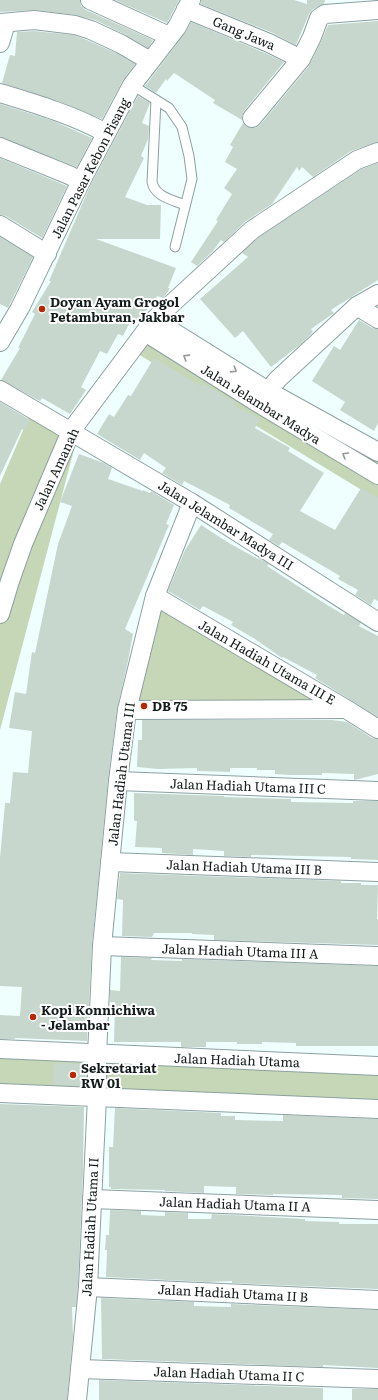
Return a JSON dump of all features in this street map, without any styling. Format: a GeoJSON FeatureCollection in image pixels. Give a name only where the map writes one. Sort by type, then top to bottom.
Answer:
{"type":"FeatureCollection","features":[{"type":"Feature","properties":{"kind":"street"},"geometry":{"type":"LineString","coordinates":[[90,0],[169,36]]}},
{"type":"Feature","properties":{"kind":"street","name":"Jalan Pasar Kebon Pisang"},"geometry":{"type":"LineString","coordinates":[[0,342],[20,308],[81,181],[132,85],[176,27],[188,5]]}},
{"type":"Feature","properties":{"kind":"street","name":"Gang Jawa"},"geometry":{"type":"LineString","coordinates":[[188,5],[302,58]]}},
{"type":"Feature","properties":{"kind":"street"},"geometry":{"type":"LineString","coordinates":[[252,118],[302,58],[319,18],[325,14],[378,10]]}},
{"type":"Feature","properties":{"kind":"street"},"geometry":{"type":"LineString","coordinates":[[0,43],[3,23],[34,20],[76,25],[91,30],[121,44],[150,61]]}},
{"type":"Feature","properties":{"kind":"street"},"geometry":{"type":"LineString","coordinates":[[0,93],[41,106],[93,126],[106,133]]}},
{"type":"Feature","properties":{"kind":"street"},"geometry":{"type":"LineString","coordinates":[[0,148],[81,181]]}},
{"type":"Feature","properties":{"kind":"street","name":"Jalan Amanah"},"geometry":{"type":"LineString","coordinates":[[0,614],[23,544],[72,431],[150,326],[252,230],[357,160],[378,152]]}},
{"type":"Feature","properties":{"kind":"street"},"geometry":{"type":"LineString","coordinates":[[0,225],[47,254]]}},
{"type":"Feature","properties":{"kind":"street"},"geometry":{"type":"LineString","coordinates":[[268,390],[357,306],[378,294]]}},
{"type":"Feature","properties":{"kind":"street"},"geometry":{"type":"LineString","coordinates":[[357,306],[378,319]]}},
{"type":"Feature","properties":{"kind":"street","name":"Jalan Jelambar Madya"},"geometry":{"type":"LineString","coordinates":[[150,326],[378,452]]}},
{"type":"Feature","properties":{"kind":"street","name":"Jalan Jelambar Madya"},"geometry":{"type":"LineString","coordinates":[[150,326],[258,403],[378,475]]}},
{"type":"Feature","properties":{"kind":"street","name":"Jalan Jelambar Madya III"},"geometry":{"type":"LineString","coordinates":[[0,390],[192,503],[378,622]]}},
{"type":"Feature","properties":{"kind":"street","name":"Jalan Hadiah Utama III"},"geometry":{"type":"LineString","coordinates":[[97,1055],[102,946],[118,781],[128,710],[155,596],[192,503]]}},
{"type":"Feature","properties":{"kind":"street","name":"Jalan Hadiah Utama III E"},"geometry":{"type":"LineString","coordinates":[[155,596],[378,729]]}},
{"type":"Feature","properties":{"kind":"street"},"geometry":{"type":"LineString","coordinates":[[128,710],[346,709]]}},
{"type":"Feature","properties":{"kind":"street","name":"Jalan Hadiah Utama III C"},"geometry":{"type":"LineString","coordinates":[[118,781],[378,791]]}},
{"type":"Feature","properties":{"kind":"street","name":"Jalan Hadiah Utama III B"},"geometry":{"type":"LineString","coordinates":[[110,862],[378,872]]}},
{"type":"Feature","properties":{"kind":"street","name":"Jalan Hadiah Utama III A"},"geometry":{"type":"LineString","coordinates":[[102,946],[378,956]]}},
{"type":"Feature","properties":{"kind":"street","name":"Jalan Hadiah Utama"},"geometry":{"type":"LineString","coordinates":[[0,1050],[378,1066]]}},
{"type":"Feature","properties":{"kind":"street","name":"Jalan Hadiah Utama II"},"geometry":{"type":"LineString","coordinates":[[77,1400],[88,1287],[97,1097],[97,1055]]}},
{"type":"Feature","properties":{"kind":"street"},"geometry":{"type":"LineString","coordinates":[[0,1093],[378,1109]]}},
{"type":"Feature","properties":{"kind":"street","name":"Jalan Hadiah Utama II A"},"geometry":{"type":"LineString","coordinates":[[92,1199],[378,1210]]}},
{"type":"Feature","properties":{"kind":"street","name":"Jalan Hadiah Utama II B"},"geometry":{"type":"LineString","coordinates":[[88,1287],[378,1300]]}},
{"type":"Feature","properties":{"kind":"street","name":"Jalan Hadiah Utama II C"},"geometry":{"type":"LineString","coordinates":[[80,1369],[378,1379]]}},
{"type":"Feature","properties":{"kind":"lane"},"geometry":{"type":"LineString","coordinates":[[132,85],[169,108],[182,127],[190,156],[192,179],[174,247]]}},
{"type":"Feature","properties":{"kind":"lane"},"geometry":{"type":"LineString","coordinates":[[156,100],[153,187],[157,193],[186,205]]}},
{"type":"Feature","properties":{"kind":"green space"},"geometry":{"type":"Polygon","coordinates":[[[158,317],[378,445],[378,500],[138,354],[158,317]]]}},
{"type":"Feature","properties":{"kind":"green space"},"geometry":{"type":"Polygon","coordinates":[[[30,414],[75,446],[0,730],[0,484],[30,414]]]}},
{"type":"Feature","properties":{"kind":"green space"},"geometry":{"type":"Polygon","coordinates":[[[158,607],[317,700],[135,701],[158,607]]]}},
{"type":"Feature","properties":{"kind":"green space"},"geometry":{"type":"Polygon","coordinates":[[[0,1052],[378,1066],[378,1106],[0,1090],[0,1052]]]}},
{"type":"Feature","properties":{"kind":"building"},"geometry":{"type":"Polygon","coordinates":[[[0,0],[80,0],[81,6],[86,10],[153,40],[148,48],[126,35],[95,20],[76,15],[35,10],[0,12],[0,0]]]}},
{"type":"Feature","properties":{"kind":"building"},"geometry":{"type":"Polygon","coordinates":[[[115,0],[179,0],[167,23],[115,0]]]}},
{"type":"Feature","properties":{"kind":"building"},"geometry":{"type":"Polygon","coordinates":[[[201,0],[294,0],[307,4],[307,0],[325,0],[324,4],[313,9],[309,14],[296,45],[273,33],[201,4],[201,0]]]}},
{"type":"Feature","properties":{"kind":"building"},"geometry":{"type":"Polygon","coordinates":[[[378,21],[378,142],[351,151],[313,177],[302,167],[299,171],[297,167],[272,204],[246,221],[224,242],[221,240],[213,251],[197,266],[191,262],[218,221],[216,220],[232,194],[224,188],[237,169],[225,162],[233,147],[230,145],[243,123],[251,128],[256,128],[260,125],[309,66],[328,25],[378,21]]]}},
{"type":"Feature","properties":{"kind":"building"},"geometry":{"type":"Polygon","coordinates":[[[191,22],[284,62],[244,111],[242,120],[213,103],[215,100],[174,73],[167,81],[166,79],[156,93],[145,86],[185,33],[191,22]]]}},
{"type":"Feature","properties":{"kind":"building"},"geometry":{"type":"Polygon","coordinates":[[[34,31],[73,35],[116,53],[135,64],[123,80],[102,119],[58,101],[2,83],[10,55],[15,56],[17,32],[34,31]]]}},
{"type":"Feature","properties":{"kind":"building"},"geometry":{"type":"Polygon","coordinates":[[[138,96],[150,103],[142,123],[149,126],[148,139],[141,156],[144,158],[125,197],[147,205],[161,205],[160,239],[96,239],[176,268],[168,288],[170,288],[163,298],[157,296],[153,306],[150,305],[140,322],[132,318],[123,336],[118,334],[107,354],[100,351],[81,387],[86,390],[70,414],[42,398],[40,401],[1,380],[20,348],[18,348],[35,314],[32,312],[51,281],[49,281],[90,186],[138,96]]]}},
{"type":"Feature","properties":{"kind":"building"},"geometry":{"type":"Polygon","coordinates":[[[0,104],[51,120],[92,138],[77,167],[0,137],[0,104]]]}},
{"type":"Feature","properties":{"kind":"building"},"geometry":{"type":"Polygon","coordinates":[[[0,158],[67,186],[42,238],[6,216],[0,215],[0,158]]]}},
{"type":"Feature","properties":{"kind":"building"},"geometry":{"type":"Polygon","coordinates":[[[378,163],[378,280],[331,310],[334,313],[311,329],[313,332],[301,344],[271,367],[243,331],[235,338],[200,299],[248,257],[242,253],[258,238],[362,169],[378,163]]]}},
{"type":"Feature","properties":{"kind":"building"},"geometry":{"type":"Polygon","coordinates":[[[0,237],[33,257],[8,308],[0,304],[0,237]]]}},
{"type":"Feature","properties":{"kind":"building"},"geometry":{"type":"Polygon","coordinates":[[[359,320],[372,328],[378,329],[378,423],[374,431],[340,410],[345,402],[312,381],[334,346],[340,350],[359,320]]]}},
{"type":"Feature","properties":{"kind":"building"},"geometry":{"type":"Polygon","coordinates":[[[154,358],[200,386],[202,383],[235,402],[233,405],[260,419],[255,428],[290,448],[288,451],[324,473],[300,511],[335,530],[361,488],[378,498],[378,601],[374,599],[371,605],[355,595],[358,590],[338,579],[340,576],[282,542],[279,546],[269,540],[273,534],[229,508],[230,505],[184,481],[182,485],[162,473],[166,468],[144,453],[140,460],[97,434],[109,414],[114,417],[128,395],[131,396],[154,358]]]}},
{"type":"Feature","properties":{"kind":"building"},"geometry":{"type":"Polygon","coordinates":[[[0,402],[30,420],[25,431],[22,429],[0,476],[0,402]]]}},
{"type":"Feature","properties":{"kind":"building"},"geometry":{"type":"Polygon","coordinates":[[[79,454],[104,463],[112,468],[108,479],[150,493],[151,491],[174,505],[166,524],[169,525],[125,629],[133,634],[117,709],[108,780],[92,945],[87,1041],[15,1038],[0,1039],[0,1015],[20,1016],[22,987],[0,986],[0,858],[5,803],[10,803],[13,772],[28,773],[32,731],[9,728],[15,692],[26,694],[32,652],[35,653],[58,544],[72,506],[60,502],[79,454]]]}},
{"type":"Feature","properties":{"kind":"building"},"geometry":{"type":"Polygon","coordinates":[[[201,525],[229,543],[269,564],[267,566],[324,603],[361,623],[359,626],[378,636],[378,717],[315,678],[317,675],[283,657],[282,658],[255,639],[231,625],[233,622],[203,606],[200,610],[168,591],[185,550],[201,525]]]}},
{"type":"Feature","properties":{"kind":"building"},"geometry":{"type":"Polygon","coordinates":[[[142,720],[332,720],[347,722],[372,738],[378,739],[378,774],[354,780],[354,774],[322,773],[322,775],[289,775],[275,774],[275,770],[257,770],[257,768],[230,768],[230,772],[197,771],[197,768],[158,769],[137,767],[138,740],[142,740],[142,720]]]}},
{"type":"Feature","properties":{"kind":"building"},"geometry":{"type":"Polygon","coordinates":[[[134,793],[291,799],[291,802],[353,803],[353,801],[378,801],[378,860],[351,859],[351,857],[251,855],[251,857],[224,856],[224,851],[193,849],[193,855],[162,853],[162,848],[135,847],[137,821],[134,821],[134,793]]]}},
{"type":"Feature","properties":{"kind":"building"},"geometry":{"type":"Polygon","coordinates":[[[120,873],[341,881],[341,883],[378,885],[378,945],[214,940],[214,935],[192,933],[154,933],[152,937],[122,936],[123,900],[117,899],[120,873]]]}},
{"type":"Feature","properties":{"kind":"building"},"geometry":{"type":"Polygon","coordinates":[[[121,957],[152,958],[151,960],[182,961],[182,959],[378,966],[378,1046],[296,1046],[296,1043],[262,1042],[262,1044],[237,1044],[237,1042],[206,1042],[206,1047],[181,1047],[181,1042],[114,1042],[115,1002],[110,1002],[110,990],[120,991],[121,957]]]}},
{"type":"Feature","properties":{"kind":"building","name":"Sekretariat RW 01"},"geometry":{"type":"Polygon","coordinates":[[[54,1063],[86,1064],[86,1086],[53,1085],[54,1063]]]}},
{"type":"Feature","properties":{"kind":"building"},"geometry":{"type":"Polygon","coordinates":[[[0,1104],[84,1107],[78,1286],[76,1307],[72,1307],[73,1336],[67,1400],[0,1400],[0,1104]]]}},
{"type":"Feature","properties":{"kind":"building"},"geometry":{"type":"Polygon","coordinates":[[[115,1108],[221,1113],[221,1116],[235,1116],[235,1120],[283,1121],[283,1115],[378,1119],[378,1199],[342,1198],[342,1195],[236,1194],[236,1187],[204,1186],[204,1193],[165,1190],[111,1189],[111,1187],[109,1187],[109,1147],[113,1147],[115,1108]]]}},
{"type":"Feature","properties":{"kind":"building"},"geometry":{"type":"Polygon","coordinates":[[[110,1210],[141,1211],[141,1215],[165,1216],[165,1212],[188,1213],[188,1219],[211,1219],[212,1214],[305,1219],[305,1221],[339,1222],[339,1224],[378,1224],[378,1289],[232,1283],[232,1281],[208,1282],[106,1277],[107,1250],[105,1250],[106,1235],[109,1235],[110,1210]]]}},
{"type":"Feature","properties":{"kind":"building"},"geometry":{"type":"Polygon","coordinates":[[[101,1298],[194,1302],[194,1306],[231,1307],[231,1304],[378,1310],[378,1368],[323,1365],[323,1367],[102,1359],[101,1298]]]}},
{"type":"Feature","properties":{"kind":"building"},"geometry":{"type":"Polygon","coordinates":[[[99,1380],[323,1388],[323,1400],[99,1400],[99,1380]]]}},
{"type":"Feature","properties":{"kind":"building"},"geometry":{"type":"Polygon","coordinates":[[[352,1389],[378,1389],[378,1400],[352,1400],[352,1389]]]}},
{"type":"Feature","properties":{"kind":"place","name":"Doyan Ayam Grogol Petamburan, Jakbar"},"geometry":{"type":"Point","coordinates":[42,309]}},
{"type":"Feature","properties":{"kind":"place","name":"DB 75"},"geometry":{"type":"Point","coordinates":[144,706]}},
{"type":"Feature","properties":{"kind":"place","name":"Kopi Konnichiwa - Jelambar"},"geometry":{"type":"Point","coordinates":[33,1017]}},
{"type":"Feature","properties":{"kind":"place","name":"Sekretariat RW 01"},"geometry":{"type":"Point","coordinates":[73,1075]}}]}
